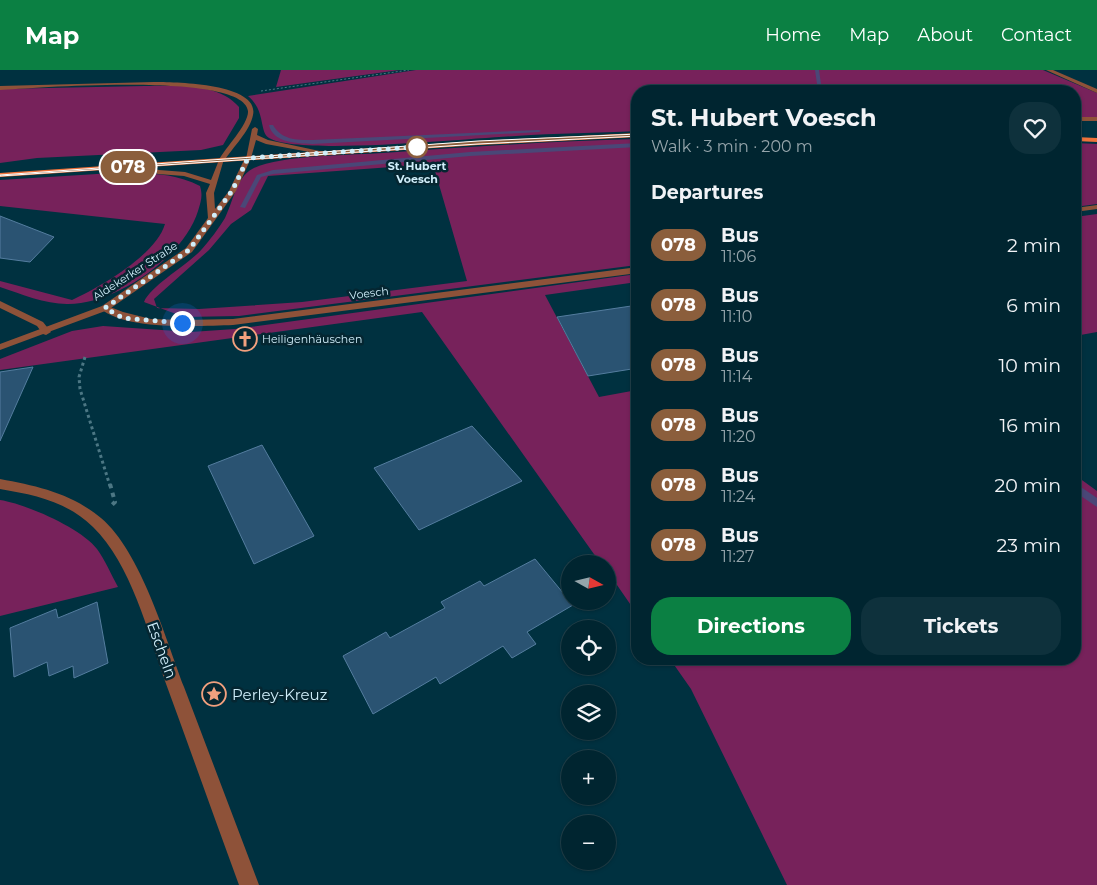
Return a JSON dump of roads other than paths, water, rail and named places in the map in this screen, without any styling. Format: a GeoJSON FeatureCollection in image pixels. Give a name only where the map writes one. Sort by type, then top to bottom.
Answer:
{"type":"FeatureCollection","features":[{"type":"Feature","properties":{"kind":"main road"},"geometry":{"type":"LineString","coordinates":[[0,175],[326,153],[631,135]]}},
{"type":"Feature","properties":{"kind":"main road"},"geometry":{"type":"LineString","coordinates":[[1081,139],[1097,140]]}},
{"type":"Feature","properties":{"kind":"street"},"geometry":{"type":"LineString","coordinates":[[1050,70],[1097,91]]}},
{"type":"Feature","properties":{"kind":"street"},"geometry":{"type":"LineString","coordinates":[[0,88],[180,85],[214,88],[234,95],[250,108],[249,123],[227,149],[213,183],[210,193],[212,218]]}},
{"type":"Feature","properties":{"kind":"street"},"geometry":{"type":"LineString","coordinates":[[1081,120],[1097,119]]}},
{"type":"Feature","properties":{"kind":"street"},"geometry":{"type":"LineString","coordinates":[[248,158],[254,129],[249,123]]}},
{"type":"Feature","properties":{"kind":"street"},"geometry":{"type":"LineString","coordinates":[[252,136],[266,142],[326,153]]}},
{"type":"Feature","properties":{"kind":"street","name":"Aldekerker Straße"},"geometry":{"type":"LineString","coordinates":[[0,347],[46,332],[105,308],[189,250],[232,191],[248,158]]}},
{"type":"Feature","properties":{"kind":"street"},"geometry":{"type":"LineString","coordinates":[[142,166],[158,172],[185,174],[213,183]]}},
{"type":"Feature","properties":{"kind":"street"},"geometry":{"type":"LineString","coordinates":[[1081,209],[1097,207]]}},
{"type":"Feature","properties":{"kind":"street","name":"Voesch"},"geometry":{"type":"LineString","coordinates":[[105,308],[123,318],[168,323],[233,322],[631,271]]}},
{"type":"Feature","properties":{"kind":"street"},"geometry":{"type":"LineString","coordinates":[[0,304],[40,324],[46,332]]}},
{"type":"Feature","properties":{"kind":"street","name":"Escheln"},"geometry":{"type":"LineString","coordinates":[[0,484],[44,492],[98,520],[114,539],[133,575],[249,885]]}},
{"type":"Feature","properties":{"kind":"waterway"},"geometry":{"type":"LineString","coordinates":[[817,70],[819,85]]}},
{"type":"Feature","properties":{"kind":"waterway"},"geometry":{"type":"LineString","coordinates":[[271,126],[278,135],[288,140],[312,142],[539,131]]}},
{"type":"Feature","properties":{"kind":"waterway"},"geometry":{"type":"LineString","coordinates":[[243,207],[259,176],[273,172],[470,154],[631,145]]}},
{"type":"Feature","properties":{"kind":"waterway"},"geometry":{"type":"LineString","coordinates":[[1081,491],[1097,503]]}},
{"type":"Feature","properties":{"kind":"place","name":"St. Hubert Voesch"},"geometry":{"type":"Point","coordinates":[417,147]}},
{"type":"Feature","properties":{"kind":"place","name":"Heiligenhäuschen"},"geometry":{"type":"Point","coordinates":[245,339]}},
{"type":"Feature","properties":{"kind":"place","name":"Perley-Kreuz"},"geometry":{"type":"Point","coordinates":[214,694]}}]}
